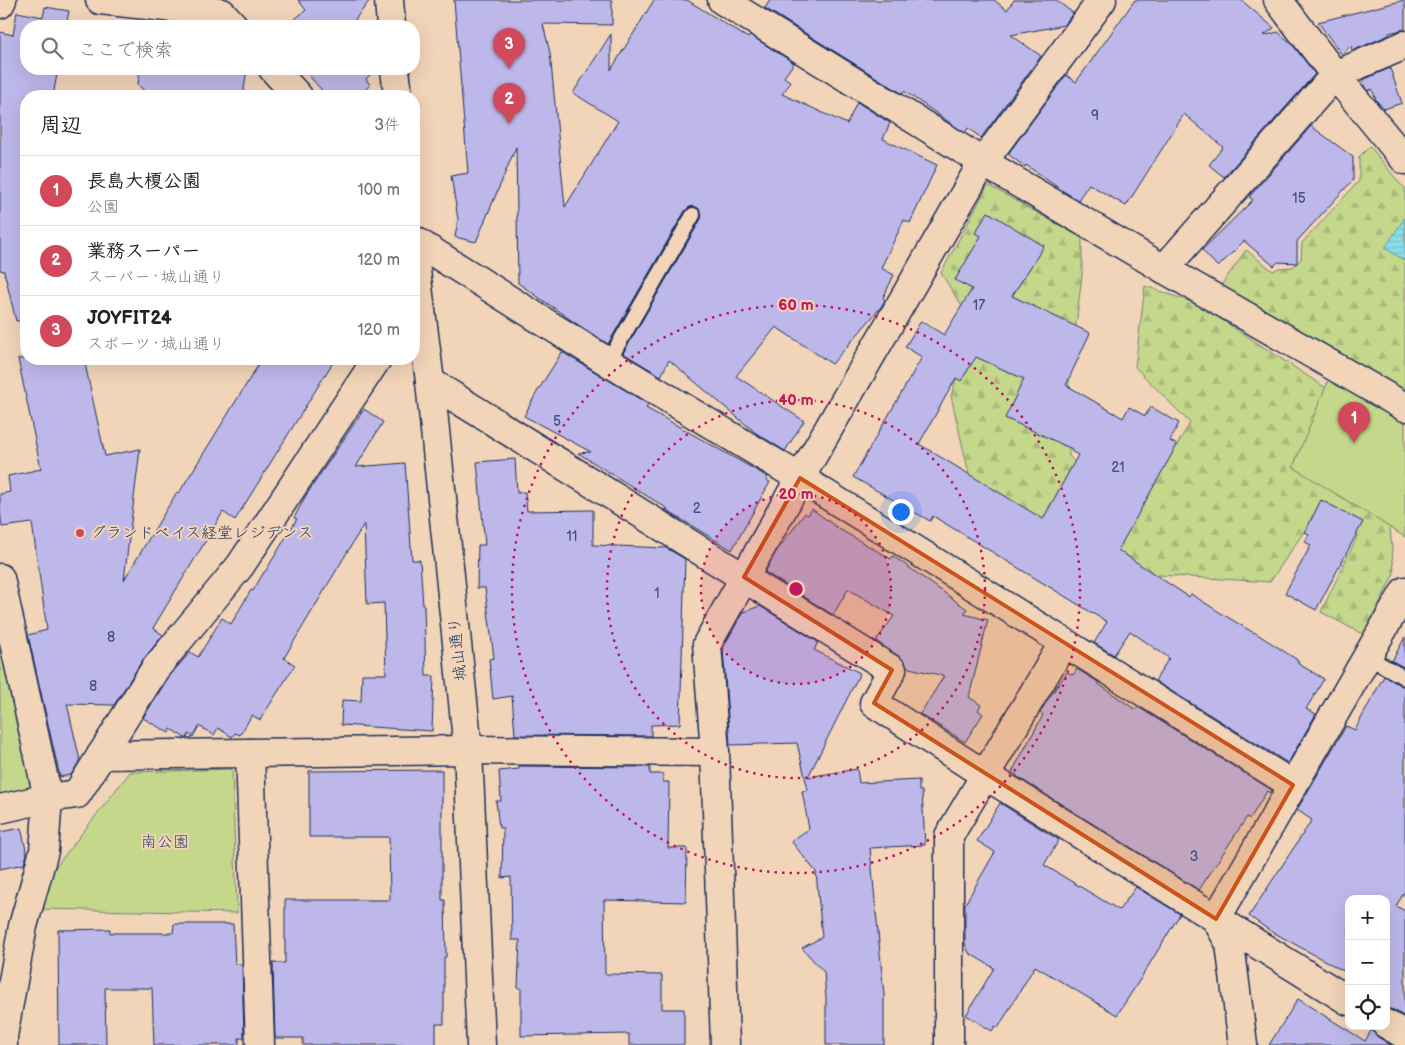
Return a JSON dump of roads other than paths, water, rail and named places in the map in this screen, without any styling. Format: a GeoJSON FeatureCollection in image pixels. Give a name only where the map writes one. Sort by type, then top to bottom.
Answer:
{"type":"FeatureCollection","features":[{"type":"Feature","properties":{"kind":"street"},"geometry":{"type":"LineString","coordinates":[[0,4],[2,0]]}},
{"type":"Feature","properties":{"kind":"street"},"geometry":{"type":"LineString","coordinates":[[100,0],[222,13],[228,20]]}},
{"type":"Feature","properties":{"kind":"street"},"geometry":{"type":"LineString","coordinates":[[389,0],[391,20]]}},
{"type":"Feature","properties":{"kind":"street"},"geometry":{"type":"LineString","coordinates":[[722,0],[983,162],[1164,269],[1405,407]]}},
{"type":"Feature","properties":{"kind":"street"},"geometry":{"type":"LineString","coordinates":[[725,1045],[715,752],[707,644],[800,478],[983,162],[1102,0]]}},
{"type":"Feature","properties":{"kind":"street"},"geometry":{"type":"LineString","coordinates":[[1278,0],[1335,75],[1405,160]]}},
{"type":"Feature","properties":{"kind":"street"},"geometry":{"type":"LineString","coordinates":[[1164,269],[1335,75],[1405,45]]}},
{"type":"Feature","properties":{"kind":"street"},"geometry":{"type":"LineString","coordinates":[[278,75],[292,90]]}},
{"type":"Feature","properties":{"kind":"street"},"geometry":{"type":"LineString","coordinates":[[396,75],[398,90]]}},
{"type":"Feature","properties":{"kind":"street"},"geometry":{"type":"LineString","coordinates":[[420,244],[1293,785]]}},
{"type":"Feature","properties":{"kind":"street","name":"城山通り"},"geometry":{"type":"LineString","coordinates":[[420,317],[430,382],[468,750],[481,1045]]}},
{"type":"Feature","properties":{"kind":"street"},"geometry":{"type":"LineString","coordinates":[[0,809],[76,794],[155,669],[240,566],[373,365]]}},
{"type":"Feature","properties":{"kind":"street"},"geometry":{"type":"LineString","coordinates":[[430,382],[892,670],[874,703],[985,775],[1345,998]]}},
{"type":"Feature","properties":{"kind":"street"},"geometry":{"type":"LineString","coordinates":[[0,578],[48,798],[44,851],[23,926],[3,1045]]}},
{"type":"Feature","properties":{"kind":"street"},"geometry":{"type":"LineString","coordinates":[[1216,919],[1405,591]]}},
{"type":"Feature","properties":{"kind":"street"},"geometry":{"type":"LineString","coordinates":[[948,1045],[949,836],[1064,642]]}},
{"type":"Feature","properties":{"kind":"street"},"geometry":{"type":"LineString","coordinates":[[101,755],[468,750],[715,752]]}},
{"type":"Feature","properties":{"kind":"street"},"geometry":{"type":"LineString","coordinates":[[250,753],[260,1045]]}},
{"type":"Feature","properties":{"kind":"street"},"geometry":{"type":"LineString","coordinates":[[1216,919],[1230,944],[1243,1045]]}},
{"type":"Feature","properties":{"kind":"street"},"geometry":{"type":"LineString","coordinates":[[1390,1026],[1405,1035]]}},
{"type":"Feature","properties":{"kind":"lane"},"geometry":{"type":"LineString","coordinates":[[608,362],[693,215]]}},
{"type":"Feature","properties":{"kind":"lane"},"geometry":{"type":"LineString","coordinates":[[1366,656],[1405,678]]}},
{"type":"Feature","properties":{"kind":"water"},"geometry":{"type":"Polygon","coordinates":[[[1405,217],[1405,261],[1385,248],[1405,217]]]}},
{"type":"Feature","properties":{"kind":"place","name":"JOYFIT24"},"geometry":{"type":"Point","coordinates":[509,69]}},
{"type":"Feature","properties":{"kind":"place","name":"業務スーパー"},"geometry":{"type":"Point","coordinates":[509,124]}},
{"type":"Feature","properties":{"kind":"place","name":"長島大榎公園"},"geometry":{"type":"Point","coordinates":[1354,443]}},
{"type":"Feature","properties":{"kind":"place","name":"グランドベイス経堂レジデンス"},"geometry":{"type":"Point","coordinates":[80,533]}},
{"type":"Feature","properties":{"kind":"park label","name":"南公園"},"geometry":{"type":"Point","coordinates":[165,842]}}]}
